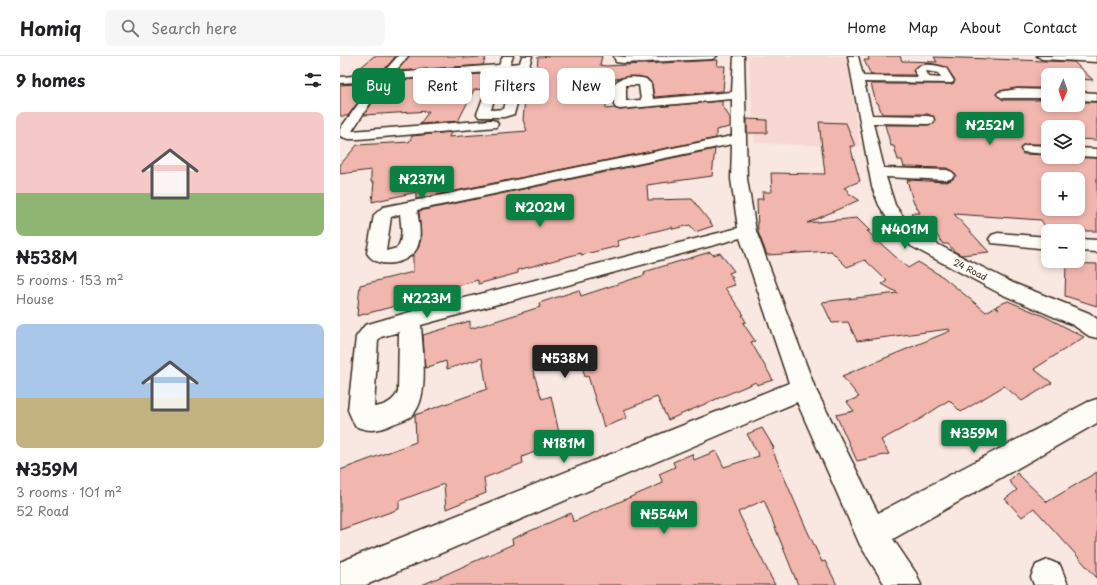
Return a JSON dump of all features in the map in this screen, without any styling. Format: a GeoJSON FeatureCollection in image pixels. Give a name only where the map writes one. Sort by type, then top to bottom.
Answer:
{"type":"FeatureCollection","features":[{"type":"Feature","properties":{"kind":"street"},"geometry":{"type":"LineString","coordinates":[[392,68],[403,56]]}},
{"type":"Feature","properties":{"kind":"street"},"geometry":{"type":"LineString","coordinates":[[508,56],[503,68],[524,66],[527,56]]}},
{"type":"Feature","properties":{"kind":"street"},"geometry":{"type":"LineString","coordinates":[[619,56],[621,60],[712,56]]}},
{"type":"Feature","properties":{"kind":"street"},"geometry":{"type":"LineString","coordinates":[[739,56],[738,138],[740,179],[747,231],[803,388],[871,534],[904,585]]}},
{"type":"Feature","properties":{"kind":"street","name":"24 Road"},"geometry":{"type":"LineString","coordinates":[[853,56],[880,187],[887,206],[899,223],[918,242],[971,271],[1006,288],[1081,319],[1097,330]]}},
{"type":"Feature","properties":{"kind":"street"},"geometry":{"type":"LineString","coordinates":[[1042,56],[1097,58]]}},
{"type":"Feature","properties":{"kind":"street"},"geometry":{"type":"LineString","coordinates":[[1076,57],[1091,69]]}},
{"type":"Feature","properties":{"kind":"street"},"geometry":{"type":"LineString","coordinates":[[405,75],[480,70]]}},
{"type":"Feature","properties":{"kind":"street"},"geometry":{"type":"LineString","coordinates":[[340,80],[352,79]]}},
{"type":"Feature","properties":{"kind":"street"},"geometry":{"type":"LineString","coordinates":[[858,79],[925,80]]}},
{"type":"Feature","properties":{"kind":"street"},"geometry":{"type":"LineString","coordinates":[[1003,94],[1017,92],[1041,94]]}},
{"type":"Feature","properties":{"kind":"street"},"geometry":{"type":"LineString","coordinates":[[648,103],[738,95]]}},
{"type":"Feature","properties":{"kind":"street"},"geometry":{"type":"LineString","coordinates":[[1085,96],[1097,97]]}},
{"type":"Feature","properties":{"kind":"street"},"geometry":{"type":"LineString","coordinates":[[363,104],[345,128],[348,135],[359,135],[487,119]]}},
{"type":"Feature","properties":{"kind":"street"},"geometry":{"type":"LineString","coordinates":[[866,119],[928,120]]}},
{"type":"Feature","properties":{"kind":"street"},"geometry":{"type":"LineString","coordinates":[[408,207],[738,138]]}},
{"type":"Feature","properties":{"kind":"street"},"geometry":{"type":"LineString","coordinates":[[1028,149],[1041,150]]}},
{"type":"Feature","properties":{"kind":"street"},"geometry":{"type":"LineString","coordinates":[[1085,152],[1097,153]]}},
{"type":"Feature","properties":{"kind":"street"},"geometry":{"type":"LineString","coordinates":[[877,172],[947,175]]}},
{"type":"Feature","properties":{"kind":"street"},"geometry":{"type":"LineString","coordinates":[[410,320],[747,231]]}},
{"type":"Feature","properties":{"kind":"street"},"geometry":{"type":"LineString","coordinates":[[998,239],[1041,242]]}},
{"type":"Feature","properties":{"kind":"street"},"geometry":{"type":"LineString","coordinates":[[1085,245],[1097,246]]}},
{"type":"Feature","properties":{"kind":"street"},"geometry":{"type":"LineString","coordinates":[[340,579],[803,388]]}},
{"type":"Feature","properties":{"kind":"street"},"geometry":{"type":"LineString","coordinates":[[871,534],[1097,410]]}},
{"type":"Feature","properties":{"kind":"shaded area"},"geometry":{"type":"Polygon","coordinates":[[[747,56],[847,56],[860,147],[755,143],[747,56]]]}},
{"type":"Feature","properties":{"kind":"building"},"geometry":{"type":"Polygon","coordinates":[[[374,56],[396,56],[385,68],[360,68],[374,56]]]}},
{"type":"Feature","properties":{"kind":"building"},"geometry":{"type":"Polygon","coordinates":[[[409,56],[464,56],[463,58],[486,57],[483,65],[413,68],[413,70],[405,70],[405,68],[399,68],[409,56]]]}},
{"type":"Feature","properties":{"kind":"building"},"geometry":{"type":"Polygon","coordinates":[[[602,56],[600,65],[606,66],[718,60],[717,66],[725,66],[723,91],[654,97],[652,84],[647,78],[629,76],[615,79],[615,68],[557,68],[557,104],[606,104],[606,109],[614,108],[620,110],[722,101],[722,105],[730,118],[730,127],[716,130],[716,138],[416,199],[416,192],[372,202],[374,182],[371,182],[371,170],[340,174],[340,165],[357,145],[409,142],[412,136],[451,132],[449,137],[527,131],[523,120],[525,104],[549,104],[549,68],[537,68],[538,57],[602,56]]]}},
{"type":"Feature","properties":{"kind":"building"},"geometry":{"type":"Polygon","coordinates":[[[868,56],[900,56],[902,61],[937,62],[934,57],[1074,62],[1080,68],[1041,68],[1041,88],[1017,88],[999,91],[996,94],[1003,100],[1041,100],[1041,112],[1085,112],[1085,102],[1095,102],[1097,104],[1097,140],[1085,139],[1085,120],[1041,120],[1041,144],[1028,144],[1023,145],[1020,148],[1023,154],[1041,155],[1041,164],[1085,164],[1085,158],[1097,158],[1097,231],[1085,231],[1085,224],[1044,224],[1041,220],[954,214],[989,252],[961,255],[954,251],[948,244],[943,244],[932,228],[922,227],[911,213],[920,213],[913,201],[907,180],[947,182],[953,179],[956,174],[947,168],[904,167],[902,160],[898,160],[894,146],[891,146],[885,125],[928,125],[934,123],[934,117],[928,114],[882,114],[878,103],[876,102],[871,84],[952,84],[955,80],[946,67],[929,63],[920,65],[913,69],[915,75],[871,75],[864,60],[869,60],[868,56]]]}},
{"type":"Feature","properties":{"kind":"building"},"geometry":{"type":"Polygon","coordinates":[[[1085,72],[1093,80],[1085,79],[1085,72]]]}},
{"type":"Feature","properties":{"kind":"building"},"geometry":{"type":"Polygon","coordinates":[[[480,74],[480,89],[474,90],[472,94],[472,75],[480,74]]]}},
{"type":"Feature","properties":{"kind":"building"},"geometry":{"type":"Polygon","coordinates":[[[413,79],[413,104],[467,104],[458,121],[420,124],[429,111],[364,115],[371,104],[405,104],[405,80],[413,79]]]}},
{"type":"Feature","properties":{"kind":"building"},"geometry":{"type":"Polygon","coordinates":[[[352,84],[352,104],[357,104],[348,116],[340,116],[340,85],[352,84]]]}},
{"type":"Feature","properties":{"kind":"building"},"geometry":{"type":"Polygon","coordinates":[[[747,119],[767,120],[767,133],[747,133],[747,119]]]}},
{"type":"Feature","properties":{"kind":"building"},"geometry":{"type":"Polygon","coordinates":[[[819,122],[846,123],[855,146],[850,146],[860,181],[844,188],[849,191],[847,192],[859,200],[807,223],[857,218],[870,231],[867,231],[908,268],[918,262],[943,277],[986,312],[995,307],[999,310],[996,306],[1008,301],[1046,317],[1084,337],[1034,369],[1052,383],[1022,401],[1004,386],[961,412],[949,400],[922,418],[881,440],[889,454],[857,461],[836,415],[854,411],[847,402],[859,397],[842,376],[950,331],[949,329],[857,341],[848,322],[832,323],[822,302],[898,293],[882,284],[887,281],[865,260],[847,267],[831,251],[767,255],[758,232],[757,199],[763,199],[762,192],[772,192],[771,173],[825,174],[819,122]]]}},
{"type":"Feature","properties":{"kind":"building"},"geometry":{"type":"Polygon","coordinates":[[[715,149],[712,176],[647,185],[648,200],[692,199],[713,226],[695,232],[690,225],[673,229],[672,227],[617,241],[619,246],[581,255],[581,253],[518,270],[518,273],[478,284],[478,280],[403,300],[403,304],[357,316],[360,285],[413,272],[413,255],[418,248],[421,239],[419,211],[715,149]]]}},
{"type":"Feature","properties":{"kind":"building"},"geometry":{"type":"Polygon","coordinates":[[[710,252],[713,255],[720,253],[734,271],[729,273],[733,278],[731,278],[735,285],[725,288],[744,315],[742,315],[746,322],[743,323],[755,341],[751,342],[773,380],[757,385],[756,382],[668,420],[657,397],[624,410],[627,418],[604,427],[588,376],[585,377],[579,355],[533,371],[542,399],[551,396],[561,442],[522,457],[523,463],[484,478],[486,493],[446,509],[444,484],[399,501],[399,509],[340,530],[340,470],[416,442],[415,415],[487,389],[482,358],[447,369],[446,361],[425,368],[423,335],[470,321],[470,329],[540,307],[539,303],[579,290],[581,296],[645,275],[644,272],[710,252]]]}},
{"type":"Feature","properties":{"kind":"building"},"geometry":{"type":"Polygon","coordinates":[[[1085,264],[1097,264],[1097,306],[1065,296],[1066,268],[1085,268],[1085,264]]]}},
{"type":"Feature","properties":{"kind":"building"},"geometry":{"type":"Polygon","coordinates":[[[762,428],[774,448],[772,449],[822,562],[825,561],[837,585],[798,585],[764,500],[738,512],[775,585],[422,585],[513,544],[512,539],[571,513],[573,522],[663,483],[659,474],[675,467],[673,462],[692,454],[694,460],[716,451],[724,467],[759,456],[747,434],[762,428]]]}},
{"type":"Feature","properties":{"kind":"building"},"geometry":{"type":"Polygon","coordinates":[[[1097,472],[1097,578],[1034,508],[1022,517],[1005,499],[1017,490],[1009,481],[1017,473],[1047,502],[1097,472]]]}}]}
